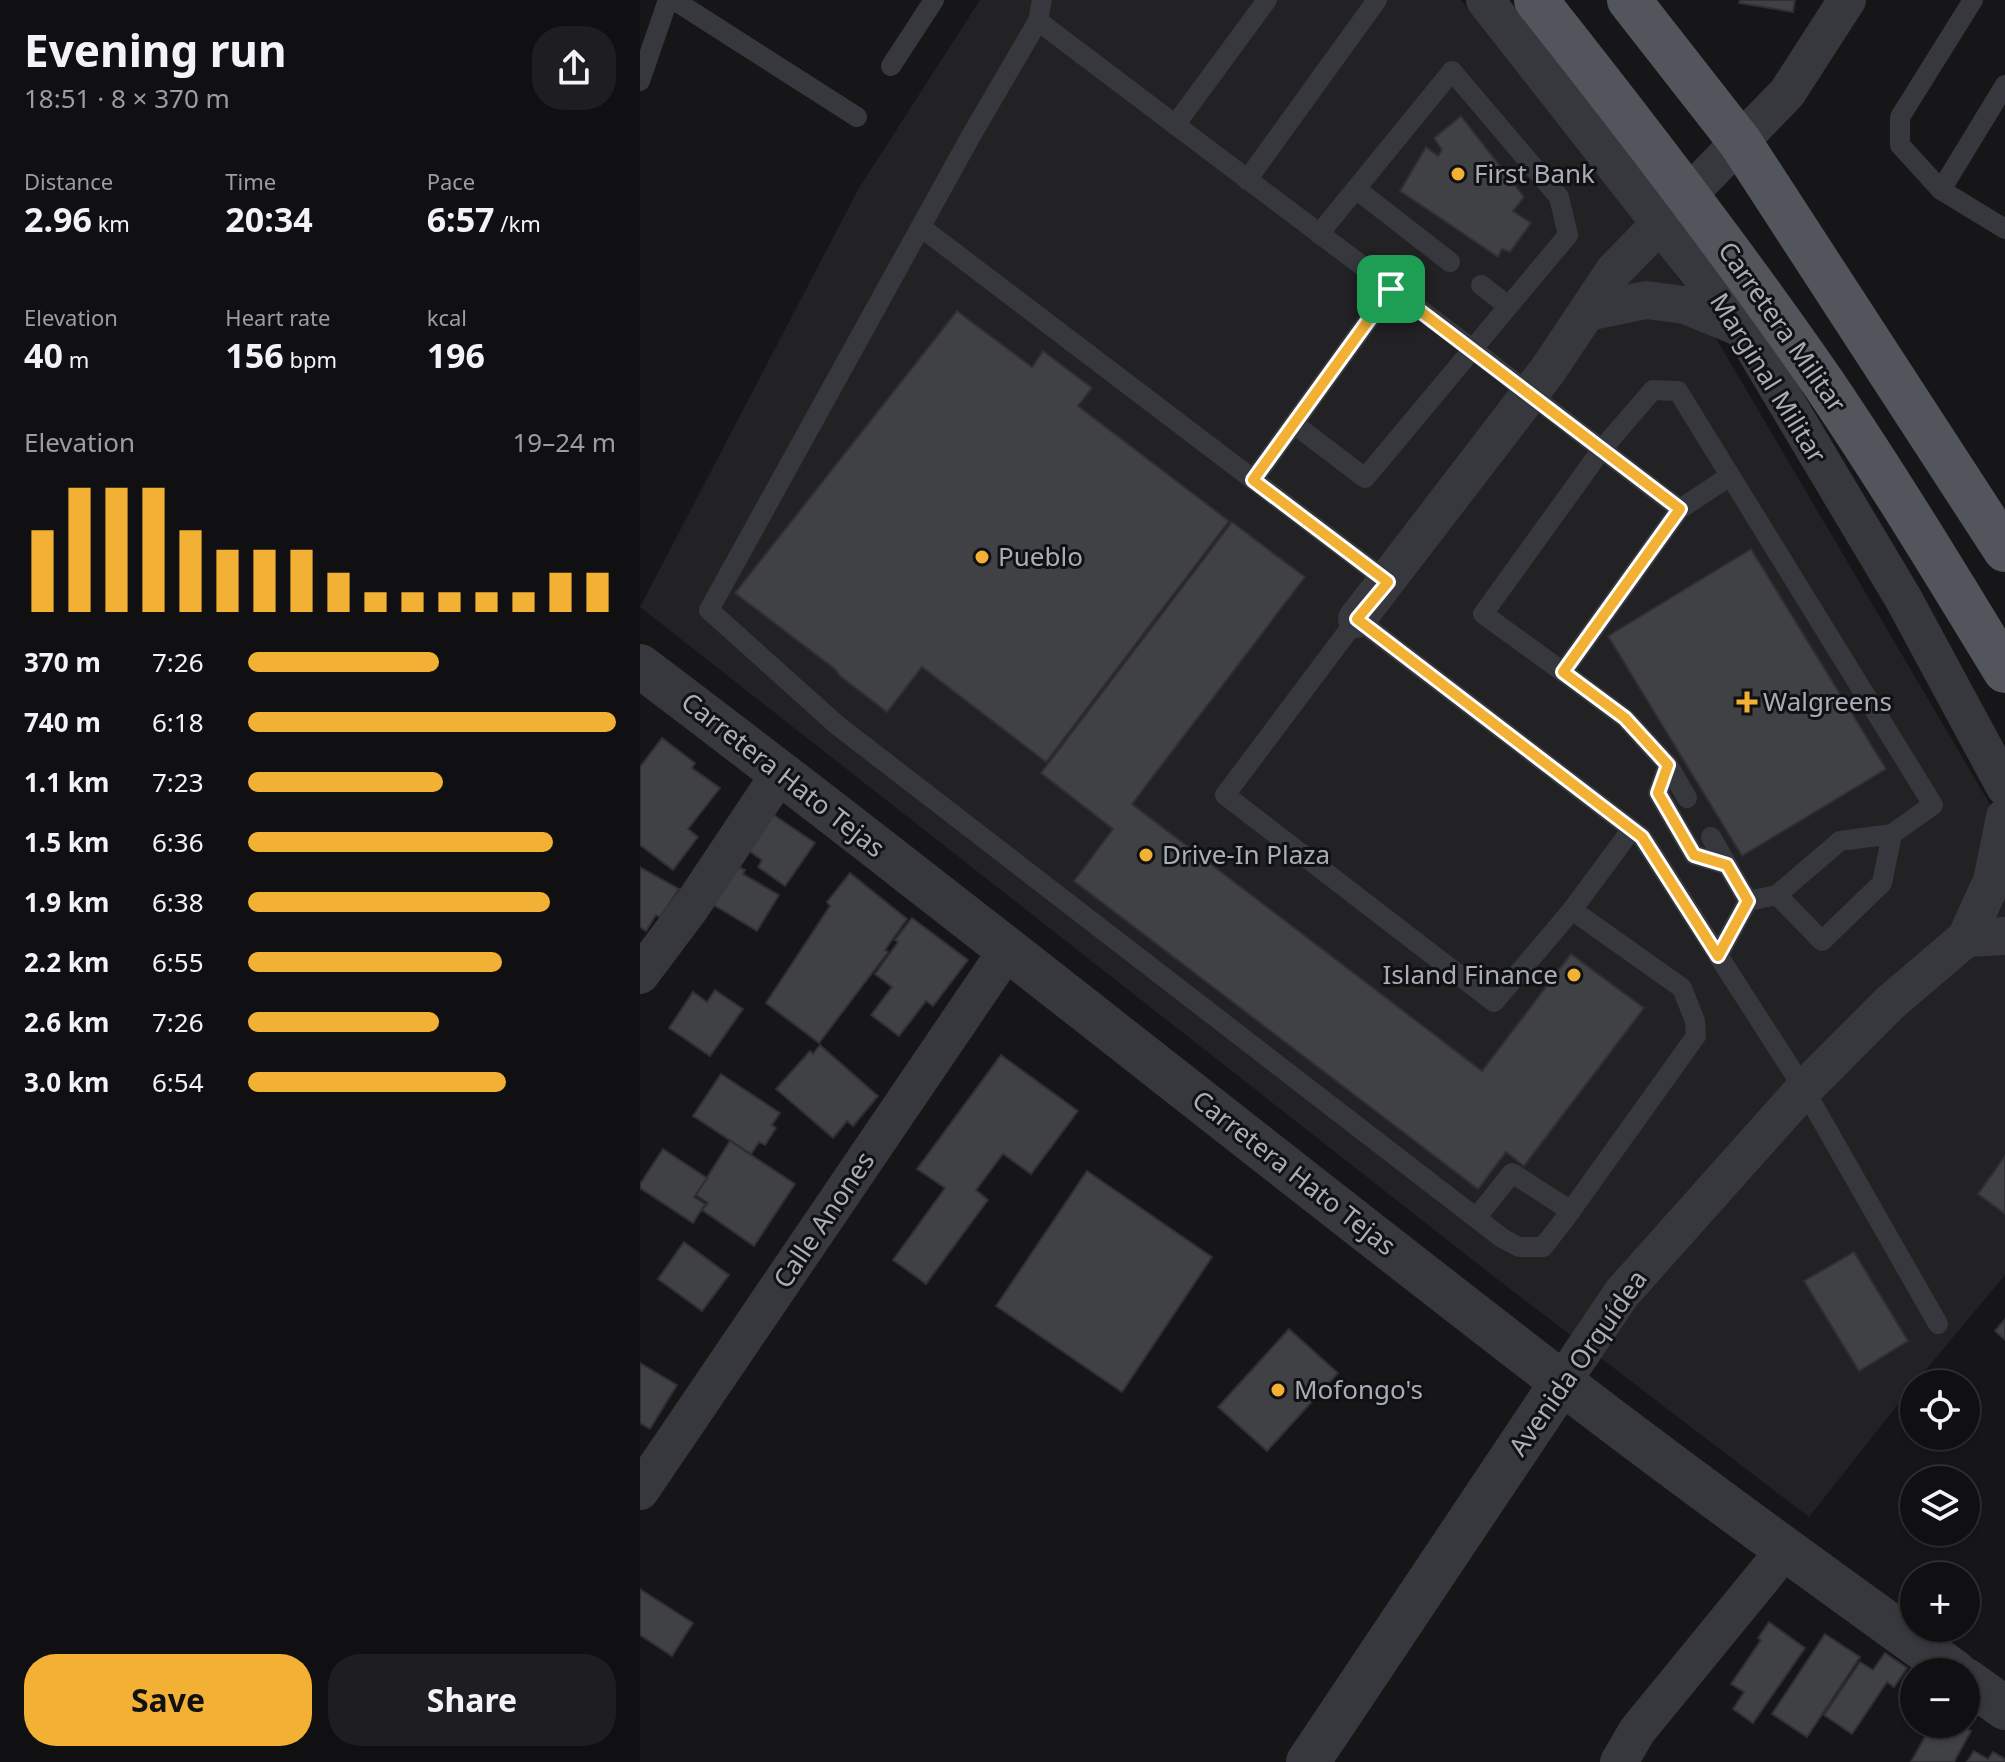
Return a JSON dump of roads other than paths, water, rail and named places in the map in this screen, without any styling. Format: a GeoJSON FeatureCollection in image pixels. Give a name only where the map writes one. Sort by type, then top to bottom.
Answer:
{"type":"FeatureCollection","features":[{"type":"Feature","properties":{"kind":"main road","name":"Carretera Militar"},"geometry":{"type":"LineString","coordinates":[[1536,0],[1675,208],[1824,384],[1940,563],[2005,671]]}},
{"type":"Feature","properties":{"kind":"main road"},"geometry":{"type":"LineString","coordinates":[[1629,0],[1740,142],[2005,550]]}},
{"type":"Feature","properties":{"kind":"street","name":"Marginal Militar"},"geometry":{"type":"LineString","coordinates":[[1485,0],[1675,208],[1742,328],[1903,598],[2005,787]]}},
{"type":"Feature","properties":{"kind":"street"},"geometry":{"type":"LineString","coordinates":[[1357,619],[1530,394],[1614,271],[1787,93],[1847,0]]}},
{"type":"Feature","properties":{"kind":"street"},"geometry":{"type":"LineString","coordinates":[[1588,312],[1646,300],[1685,305],[1742,328]]}},
{"type":"Feature","properties":{"kind":"street","name":"Carretera Hato Tejas"},"geometry":{"type":"LineString","coordinates":[[640,666],[781,772],[1562,1382],[1785,1550],[1935,1658]]}},
{"type":"Feature","properties":{"kind":"street"},"geometry":{"type":"LineString","coordinates":[[640,975],[691,907],[781,772]]}},
{"type":"Feature","properties":{"kind":"street"},"geometry":{"type":"LineString","coordinates":[[2005,817],[1992,881],[1966,938],[2005,936]]}},
{"type":"Feature","properties":{"kind":"street","name":"Avenida Orquídea"},"geometry":{"type":"LineString","coordinates":[[1308,1762],[1622,1293],[1804,1089],[1891,1002],[1966,938]]}},
{"type":"Feature","properties":{"kind":"street","name":"Calle Anones"},"geometry":{"type":"LineString","coordinates":[[640,1491],[1008,949]]}},
{"type":"Feature","properties":{"kind":"street"},"geometry":{"type":"LineString","coordinates":[[1619,1762],[1637,1731],[1785,1550]]}},
{"type":"Feature","properties":{"kind":"street"},"geometry":{"type":"LineString","coordinates":[[1980,1690],[2005,1708]]}},
{"type":"Feature","properties":{"kind":"lane"},"geometry":{"type":"LineString","coordinates":[[640,81],[671,0],[857,117]]}},
{"type":"Feature","properties":{"kind":"lane"},"geometry":{"type":"LineString","coordinates":[[891,66],[934,0]]}},
{"type":"Feature","properties":{"kind":"lane"},"geometry":{"type":"LineString","coordinates":[[1042,0],[1038,21],[972,134],[709,610],[837,725],[1502,1238],[1519,1247],[1543,1247],[1696,1036],[1695,1021],[1682,988],[1572,910]]}},
{"type":"Feature","properties":{"kind":"lane"},"geometry":{"type":"LineString","coordinates":[[1175,125],[1267,0]]}},
{"type":"Feature","properties":{"kind":"lane"},"geometry":{"type":"LineString","coordinates":[[1247,180],[1377,0]]}},
{"type":"Feature","properties":{"kind":"lane"},"geometry":{"type":"LineString","coordinates":[[1973,0],[1900,117],[1900,145],[1941,190],[2005,229]]}},
{"type":"Feature","properties":{"kind":"lane"},"geometry":{"type":"LineString","coordinates":[[1038,21],[1680,509]]}},
{"type":"Feature","properties":{"kind":"lane"},"geometry":{"type":"LineString","coordinates":[[1294,424],[1365,478],[1568,235],[1559,197],[1452,71],[1319,234]]}},
{"type":"Feature","properties":{"kind":"lane"},"geometry":{"type":"LineString","coordinates":[[1941,190],[2005,85]]}},
{"type":"Feature","properties":{"kind":"lane"},"geometry":{"type":"LineString","coordinates":[[1356,189],[1450,262]]}},
{"type":"Feature","properties":{"kind":"lane"},"geometry":{"type":"LineString","coordinates":[[922,228],[1388,582]]}},
{"type":"Feature","properties":{"kind":"lane"},"geometry":{"type":"LineString","coordinates":[[1481,285],[1507,305]]}},
{"type":"Feature","properties":{"kind":"lane"},"geometry":{"type":"LineString","coordinates":[[1253,480],[1391,289]]}},
{"type":"Feature","properties":{"kind":"lane"},"geometry":{"type":"LineString","coordinates":[[1687,798],[1668,765],[1625,718],[1483,614],[1602,449],[1653,390],[1678,391],[1933,805],[1892,834],[1840,841],[1777,895],[1748,901],[1718,956]]}},
{"type":"Feature","properties":{"kind":"lane"},"geometry":{"type":"LineString","coordinates":[[1563,672],[1680,509],[1730,476]]}},
{"type":"Feature","properties":{"kind":"lane"},"geometry":{"type":"LineString","coordinates":[[1632,829],[1572,910],[1494,1002],[1225,795],[1357,619],[1632,829],[1642,837],[1804,1089],[1938,1324]]}},
{"type":"Feature","properties":{"kind":"lane"},"geometry":{"type":"LineString","coordinates":[[1668,765],[1658,793],[1694,855],[1727,865]]}},
{"type":"Feature","properties":{"kind":"lane"},"geometry":{"type":"LineString","coordinates":[[1777,895],[1822,941],[1882,883],[1892,834]]}},
{"type":"Feature","properties":{"kind":"lane"},"geometry":{"type":"LineString","coordinates":[[1711,837],[1748,901]]}},
{"type":"Feature","properties":{"kind":"lane"},"geometry":{"type":"LineString","coordinates":[[1476,1218],[1512,1173],[1571,1211]]}},
{"type":"Feature","properties":{"kind":"place","name":"First Bank"},"geometry":{"type":"Point","coordinates":[1458,174]}},
{"type":"Feature","properties":{"kind":"place","name":"Pueblo"},"geometry":{"type":"Point","coordinates":[982,557]}},
{"type":"Feature","properties":{"kind":"place","name":"Walgreens"},"geometry":{"type":"Point","coordinates":[1747,702]}},
{"type":"Feature","properties":{"kind":"place","name":"Drive-In Plaza"},"geometry":{"type":"Point","coordinates":[1146,855]}},
{"type":"Feature","properties":{"kind":"place","name":"Island Finance"},"geometry":{"type":"Point","coordinates":[1574,975]}},
{"type":"Feature","properties":{"kind":"place","name":"Mofongo's"},"geometry":{"type":"Point","coordinates":[1278,1390]}}]}
